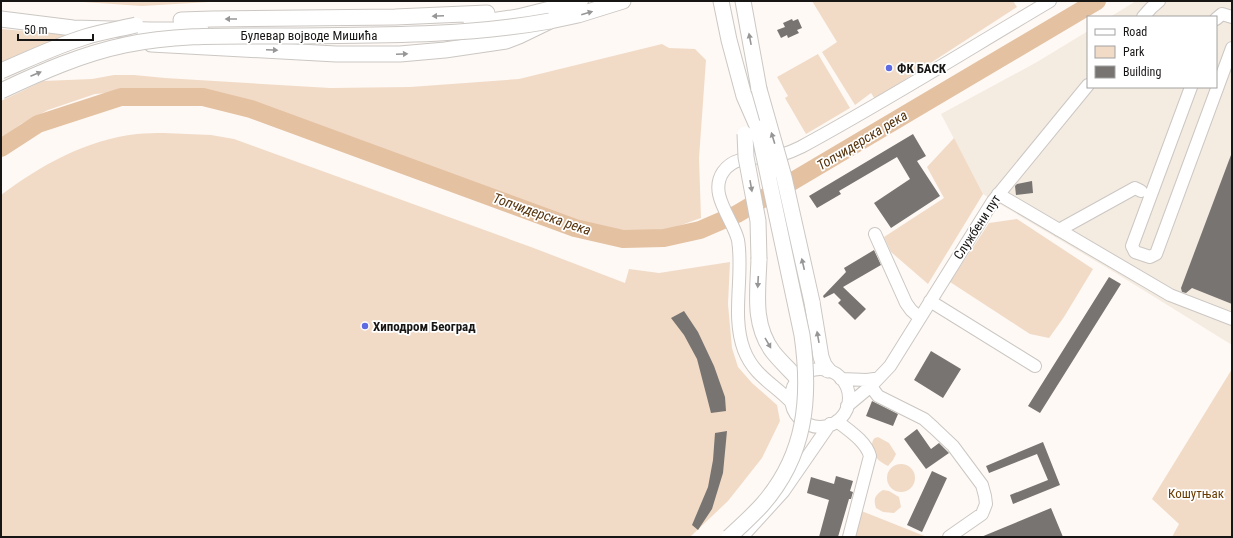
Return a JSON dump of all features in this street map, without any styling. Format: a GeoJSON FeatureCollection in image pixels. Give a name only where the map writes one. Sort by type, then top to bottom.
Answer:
{"type":"FeatureCollection","features":[{"type":"Feature","properties":{"kind":"main road","name":"Булевар војводе Мишића"},"geometry":{"type":"LineString","coordinates":[[1,91],[37,74],[82,57],[125,45],[149,41],[189,37],[221,36],[436,34],[501,29],[578,15],[623,1]]}},
{"type":"Feature","properties":{"kind":"main road"},"geometry":{"type":"LineString","coordinates":[[710,1],[724,16]]}},
{"type":"Feature","properties":{"kind":"main road"},"geometry":{"type":"LineString","coordinates":[[721,1],[744,96],[758,128],[802,335],[806,366],[806,392],[802,428],[794,452],[777,484],[762,505],[729,537]]}},
{"type":"Feature","properties":{"kind":"main road"},"geometry":{"type":"LineString","coordinates":[[743,1],[759,89],[784,176],[812,302],[821,357],[828,370]]}},
{"type":"Feature","properties":{"kind":"main road","name":"Булевар војводе Мишића"},"geometry":{"type":"LineString","coordinates":[[1,71],[69,42],[102,32],[157,22],[212,19],[465,15],[510,11],[570,2]]}},
{"type":"Feature","properties":{"kind":"main road"},"geometry":{"type":"LineString","coordinates":[[1,19],[77,28],[150,30],[396,29],[453,26],[518,17],[570,2]]}},
{"type":"Feature","properties":{"kind":"main road"},"geometry":{"type":"LineString","coordinates":[[1,10],[46,16],[109,20],[136,25]]}},
{"type":"Feature","properties":{"kind":"main road"},"geometry":{"type":"LineString","coordinates":[[77,28],[104,36],[149,44],[343,54],[400,54],[461,48],[506,41],[550,21]]}},
{"type":"Feature","properties":{"kind":"main road"},"geometry":{"type":"LineString","coordinates":[[758,128],[759,89]]}},
{"type":"Feature","properties":{"kind":"main road"},"geometry":{"type":"LineString","coordinates":[[744,96],[746,157],[758,221],[759,242],[757,306],[759,322],[767,342],[773,352],[796,383]]}},
{"type":"Feature","properties":{"kind":"street"},"geometry":{"type":"LineString","coordinates":[[792,403],[779,390],[763,378],[745,353],[741,342],[739,328],[739,252],[734,228],[719,194],[719,182],[722,174],[731,164],[738,160],[781,155],[794,151],[1050,1]]}},
{"type":"Feature","properties":{"kind":"street"},"geometry":{"type":"LineString","coordinates":[[1145,16],[1159,1]]}},
{"type":"Feature","properties":{"kind":"street"},"geometry":{"type":"LineString","coordinates":[[1217,18],[1222,14],[1232,17]]}},
{"type":"Feature","properties":{"kind":"street"},"geometry":{"type":"LineString","coordinates":[[1191,88],[1132,246],[1135,252],[1150,257],[1156,254],[1232,48]]}},
{"type":"Feature","properties":{"kind":"street","name":"Службени пут"},"geometry":{"type":"LineString","coordinates":[[847,406],[872,381],[890,366],[998,194],[1087,86]]}},
{"type":"Feature","properties":{"kind":"street"},"geometry":{"type":"LineString","coordinates":[[1059,230],[1135,188],[1141,191]]}},
{"type":"Feature","properties":{"kind":"street"},"geometry":{"type":"LineString","coordinates":[[998,194],[1170,295],[1232,319]]}},
{"type":"Feature","properties":{"kind":"street"},"geometry":{"type":"LineString","coordinates":[[875,234],[906,302],[911,310],[920,318]]}},
{"type":"Feature","properties":{"kind":"street"},"geometry":{"type":"LineString","coordinates":[[930,301],[1035,366]]}},
{"type":"Feature","properties":{"kind":"street"},"geometry":{"type":"LineString","coordinates":[[742,537],[769,508],[796,475],[833,423],[844,413],[847,406],[848,392],[841,379],[828,370],[814,370],[804,374],[796,383],[792,392],[792,403],[795,412],[801,420],[806,443],[805,452],[796,475]]}},
{"type":"Feature","properties":{"kind":"street"},"geometry":{"type":"LineString","coordinates":[[841,379],[872,381],[878,396],[924,419],[953,446],[982,485],[986,496],[986,504],[982,514],[949,537]]}},
{"type":"Feature","properties":{"kind":"street"},"geometry":{"type":"LineString","coordinates":[[771,384],[796,383]]}},
{"type":"Feature","properties":{"kind":"street"},"geometry":{"type":"LineString","coordinates":[[801,420],[815,426],[833,423],[863,443],[869,450],[870,456],[849,537]]}},
{"type":"Feature","properties":{"kind":"shaded area"},"geometry":{"type":"Polygon","coordinates":[[[1136,1],[1232,1],[1232,345],[1114,272],[983,194],[941,114],[1037,62],[1087,32],[1087,88],[1217,88],[1217,16],[1112,16],[1136,1]]]}},
{"type":"Feature","properties":{"kind":"green space"},"geometry":{"type":"Polygon","coordinates":[[[68,1],[226,1],[142,6],[68,1]]]}},
{"type":"Feature","properties":{"kind":"green space","name":"ФК БАСК"},"geometry":{"type":"Polygon","coordinates":[[[812,1],[1013,1],[1017,7],[875,99],[871,93],[855,105],[822,52],[837,42],[812,1]]]}},
{"type":"Feature","properties":{"kind":"green space"},"geometry":{"type":"Polygon","coordinates":[[[1,29],[71,35],[1,65],[1,29]]]}},
{"type":"Feature","properties":{"kind":"green space"},"geometry":{"type":"Polygon","coordinates":[[[662,44],[669,48],[695,49],[706,60],[699,158],[701,218],[645,238],[542,211],[396,156],[222,95],[204,92],[122,92],[95,94],[48,110],[21,124],[1,139],[1,101],[43,81],[92,79],[114,75],[134,75],[330,88],[410,87],[519,79],[662,44]]]}},
{"type":"Feature","properties":{"kind":"green space"},"geometry":{"type":"Polygon","coordinates":[[[818,54],[850,108],[806,134],[785,98],[788,96],[777,77],[818,54]]]}},
{"type":"Feature","properties":{"kind":"green space","name":"Хиподром Београд"},"geometry":{"type":"Polygon","coordinates":[[[164,133],[211,135],[234,139],[531,247],[625,283],[629,269],[659,273],[730,262],[728,304],[732,348],[738,367],[752,383],[777,405],[780,421],[762,458],[728,501],[690,537],[1,537],[1,195],[48,164],[82,148],[118,137],[164,133]]]}},
{"type":"Feature","properties":{"kind":"green space"},"geometry":{"type":"Polygon","coordinates":[[[954,138],[983,194],[928,284],[891,252],[884,237],[944,198],[927,167],[954,138]]]}},
{"type":"Feature","properties":{"kind":"green space"},"geometry":{"type":"Polygon","coordinates":[[[1017,219],[1093,269],[1064,317],[1049,338],[1030,334],[950,282],[989,223],[1017,219]]]}},
{"type":"Feature","properties":{"kind":"green space","name":"Кошутњак"},"geometry":{"type":"Polygon","coordinates":[[[1232,369],[1232,537],[1172,537],[1179,524],[1152,499],[1232,369]]]}},
{"type":"Feature","properties":{"kind":"green space"},"geometry":{"type":"Polygon","coordinates":[[[878,437],[889,443],[896,454],[888,466],[878,460],[874,454],[872,444],[875,438],[878,437]]]}},
{"type":"Feature","properties":{"kind":"green space"},"geometry":{"type":"Polygon","coordinates":[[[901,464],[911,468],[915,478],[911,488],[901,492],[891,488],[887,478],[891,468],[901,464]]]}},
{"type":"Feature","properties":{"kind":"green space"},"geometry":{"type":"Polygon","coordinates":[[[883,490],[889,491],[899,497],[901,507],[894,513],[883,512],[876,508],[875,498],[883,490]]]}},
{"type":"Feature","properties":{"kind":"green space"},"geometry":{"type":"Polygon","coordinates":[[[859,510],[927,537],[853,537],[859,510]]]}},
{"type":"Feature","properties":{"kind":"building"},"geometry":{"type":"Polygon","coordinates":[[[792,19],[793,21],[798,19],[802,28],[797,30],[799,33],[788,38],[787,35],[781,38],[777,30],[785,27],[783,23],[792,19]]]}},
{"type":"Feature","properties":{"kind":"building"},"geometry":{"type":"Polygon","coordinates":[[[913,134],[926,156],[917,161],[940,196],[891,228],[874,203],[910,179],[897,157],[839,191],[841,194],[817,208],[809,196],[913,134]]]}},
{"type":"Feature","properties":{"kind":"building"},"geometry":{"type":"Polygon","coordinates":[[[1231,155],[1232,304],[1192,288],[1186,293],[1182,292],[1181,288],[1231,155]]]}},
{"type":"Feature","properties":{"kind":"building"},"geometry":{"type":"Polygon","coordinates":[[[1032,181],[1033,193],[1016,195],[1015,186],[1017,184],[1032,181]]]}},
{"type":"Feature","properties":{"kind":"building"},"geometry":{"type":"Polygon","coordinates":[[[874,250],[881,265],[843,287],[866,309],[855,320],[838,303],[841,300],[834,293],[824,298],[823,296],[846,272],[844,268],[874,250]]]}},
{"type":"Feature","properties":{"kind":"building"},"geometry":{"type":"Polygon","coordinates":[[[1109,277],[1121,284],[1040,413],[1028,406],[1109,277]]]}},
{"type":"Feature","properties":{"kind":"building"},"geometry":{"type":"Polygon","coordinates":[[[684,311],[698,332],[714,366],[725,397],[726,411],[711,413],[697,359],[684,335],[671,318],[684,311]]]}},
{"type":"Feature","properties":{"kind":"building"},"geometry":{"type":"Polygon","coordinates":[[[931,351],[961,369],[943,398],[914,380],[931,351]]]}},
{"type":"Feature","properties":{"kind":"building"},"geometry":{"type":"Polygon","coordinates":[[[872,401],[898,414],[893,426],[866,416],[872,401]]]}},
{"type":"Feature","properties":{"kind":"building"},"geometry":{"type":"Polygon","coordinates":[[[917,429],[931,449],[939,443],[949,453],[926,469],[904,439],[917,429]]]}},
{"type":"Feature","properties":{"kind":"building"},"geometry":{"type":"Polygon","coordinates":[[[727,431],[723,473],[712,509],[698,530],[692,525],[708,487],[713,460],[715,433],[727,431]]]}},
{"type":"Feature","properties":{"kind":"building"},"geometry":{"type":"Polygon","coordinates":[[[1043,442],[1060,485],[1013,504],[1010,495],[1048,480],[1037,454],[989,473],[986,466],[1043,442]]]}},
{"type":"Feature","properties":{"kind":"building"},"geometry":{"type":"Polygon","coordinates":[[[932,471],[947,478],[922,532],[907,525],[932,471]]]}},
{"type":"Feature","properties":{"kind":"building"},"geometry":{"type":"Polygon","coordinates":[[[836,476],[853,481],[850,491],[853,492],[851,499],[849,499],[838,537],[819,537],[829,500],[807,493],[811,477],[834,484],[836,476]]]}},
{"type":"Feature","properties":{"kind":"building"},"geometry":{"type":"Polygon","coordinates":[[[1051,508],[1063,537],[981,537],[1051,508]]]}},
{"type":"Feature","properties":{"kind":"waterway","name":"Топчидерска река"},"geometry":{"type":"LineString","coordinates":[[1,148],[38,124],[121,97],[203,97],[251,109],[575,228],[623,239],[664,238],[700,230],[737,214],[1097,1]]}},
{"type":"Feature","properties":{"kind":"place","name":"ФК БАСК"},"geometry":{"type":"Point","coordinates":[889,68]}},
{"type":"Feature","properties":{"kind":"place","name":"Хиподром Београд"},"geometry":{"type":"Point","coordinates":[365,326]}}]}
